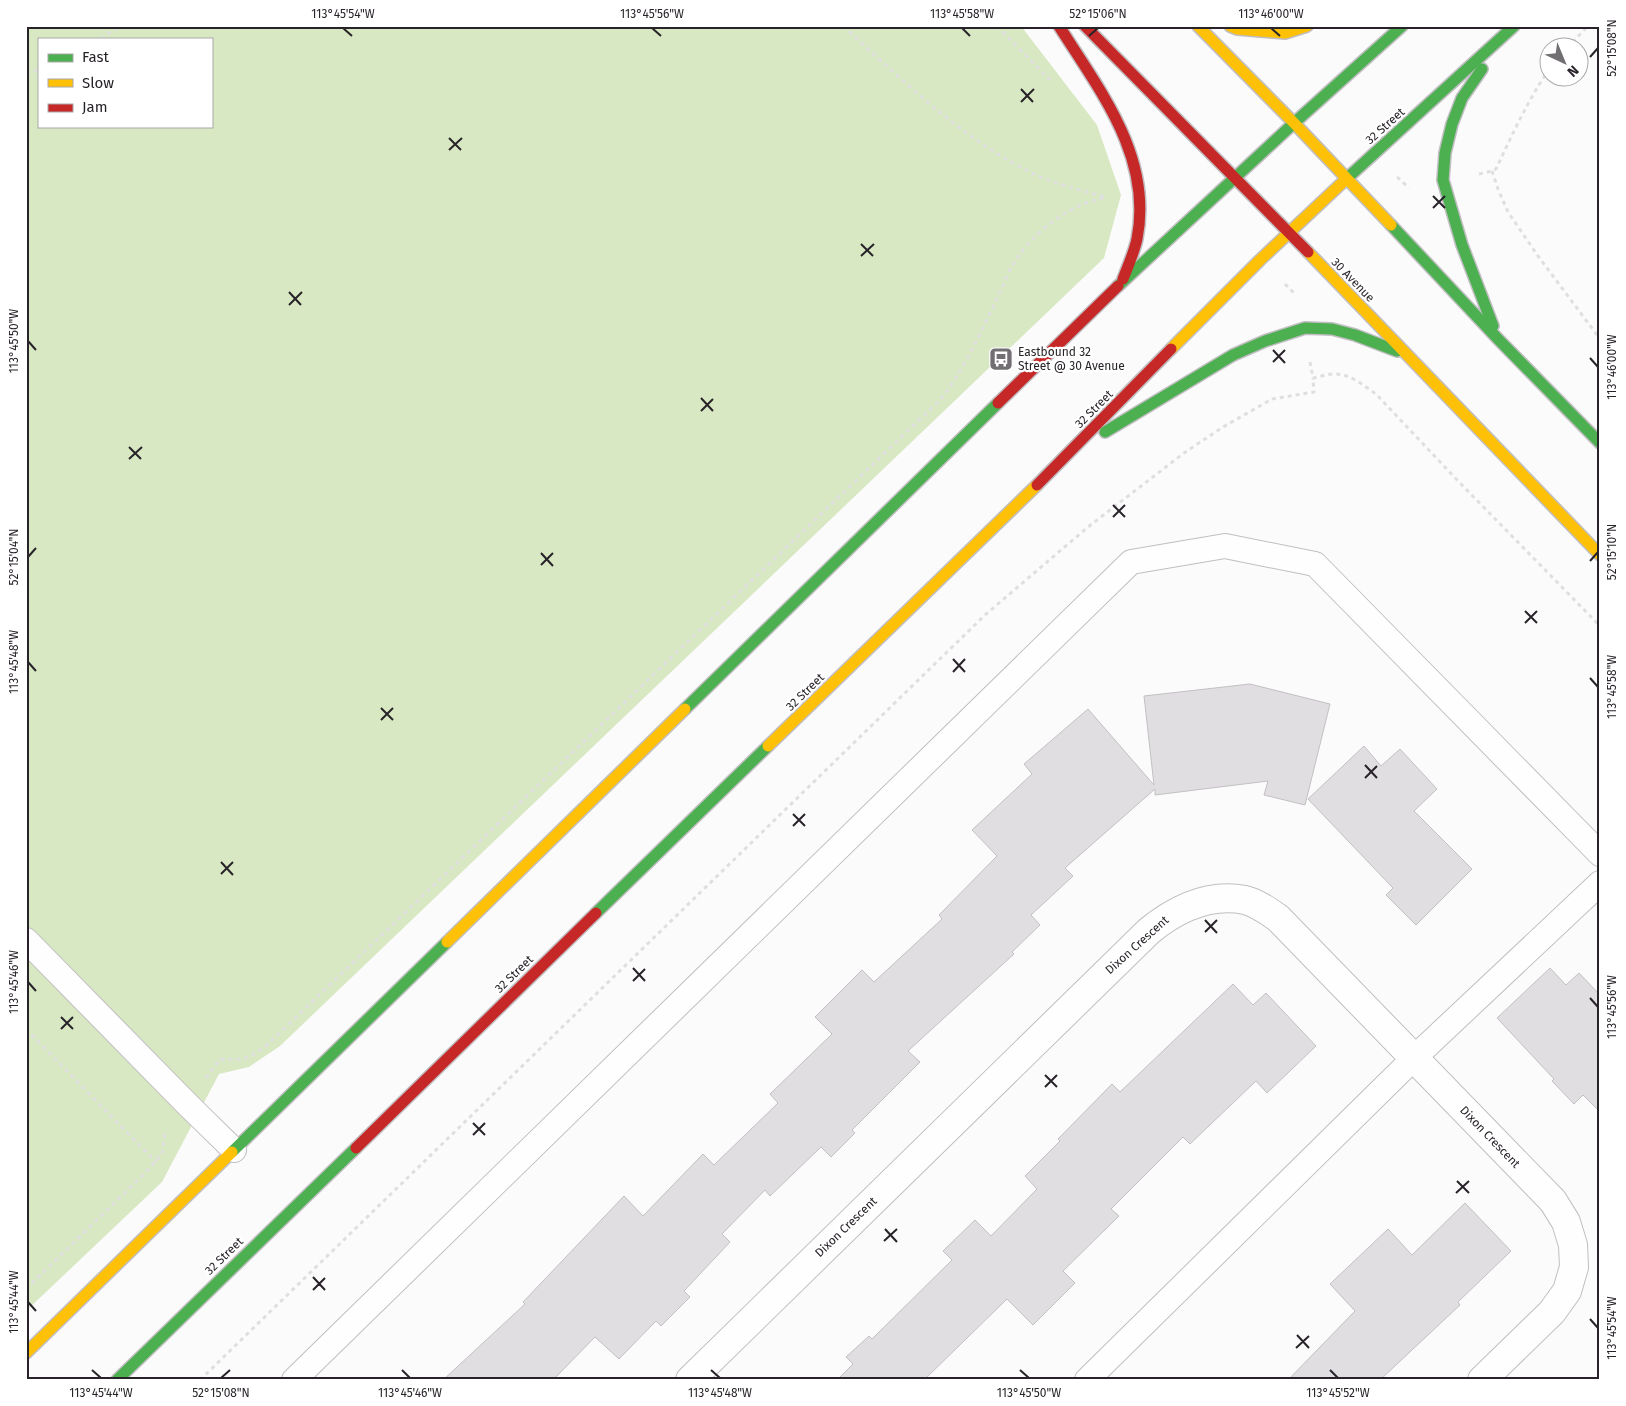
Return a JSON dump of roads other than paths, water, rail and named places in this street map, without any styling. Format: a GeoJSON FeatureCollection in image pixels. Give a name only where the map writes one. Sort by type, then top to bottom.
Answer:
{"type":"FeatureCollection","features":[{"type":"Feature","properties":{"kind":"street"},"geometry":{"type":"LineString","coordinates":[[1059,26],[1108,104],[1133,156],[1139,192],[1139,221],[1134,250],[1122,282]]}},
{"type":"Feature","properties":{"kind":"street","name":"30 Avenue"},"geometry":{"type":"LineString","coordinates":[[1085,26],[1600,555]]}},
{"type":"Feature","properties":{"kind":"street"},"geometry":{"type":"LineString","coordinates":[[1198,26],[1294,122],[1498,339],[1600,443]]}},
{"type":"Feature","properties":{"kind":"street"},"geometry":{"type":"LineString","coordinates":[[1230,26],[1237,29],[1285,33],[1307,26]]}},
{"type":"Feature","properties":{"kind":"street"},"geometry":{"type":"LineString","coordinates":[[26,1353],[1122,282],[1294,122],[1402,26]]}},
{"type":"Feature","properties":{"kind":"street"},"geometry":{"type":"LineString","coordinates":[[1498,339],[1462,245],[1443,180],[1452,124],[1462,98],[1511,29]]}},
{"type":"Feature","properties":{"kind":"street","name":"32 Street"},"geometry":{"type":"LineString","coordinates":[[117,1380],[1069,454],[1288,233],[1511,29]]}},
{"type":"Feature","properties":{"kind":"street"},"geometry":{"type":"LineString","coordinates":[[1069,454],[1233,355],[1265,341],[1304,328],[1332,329],[1355,335],[1406,354]]}},
{"type":"Feature","properties":{"kind":"street","name":"Dixon Crescent"},"geometry":{"type":"LineString","coordinates":[[690,1380],[1150,931],[1166,917],[1186,907],[1208,900],[1228,898],[1246,900],[1278,918],[1553,1201],[1566,1222],[1573,1245],[1574,1267],[1567,1291],[1552,1312],[1482,1380]]}},
{"type":"Feature","properties":{"kind":"lane"},"geometry":{"type":"LineString","coordinates":[[294,1380],[1131,562],[1226,546],[1315,564],[1600,854]]}},
{"type":"Feature","properties":{"kind":"lane"},"geometry":{"type":"LineString","coordinates":[[1086,1380],[1414,1058],[1600,883]]}},
{"type":"Feature","properties":{"kind":"lane"},"geometry":{"type":"LineString","coordinates":[[26,940],[234,1150]]}},
{"type":"Feature","properties":{"kind":"place","name":"Eastbound 32 Street @ 30 Avenue"},"geometry":{"type":"Point","coordinates":[1001,359]}}]}
